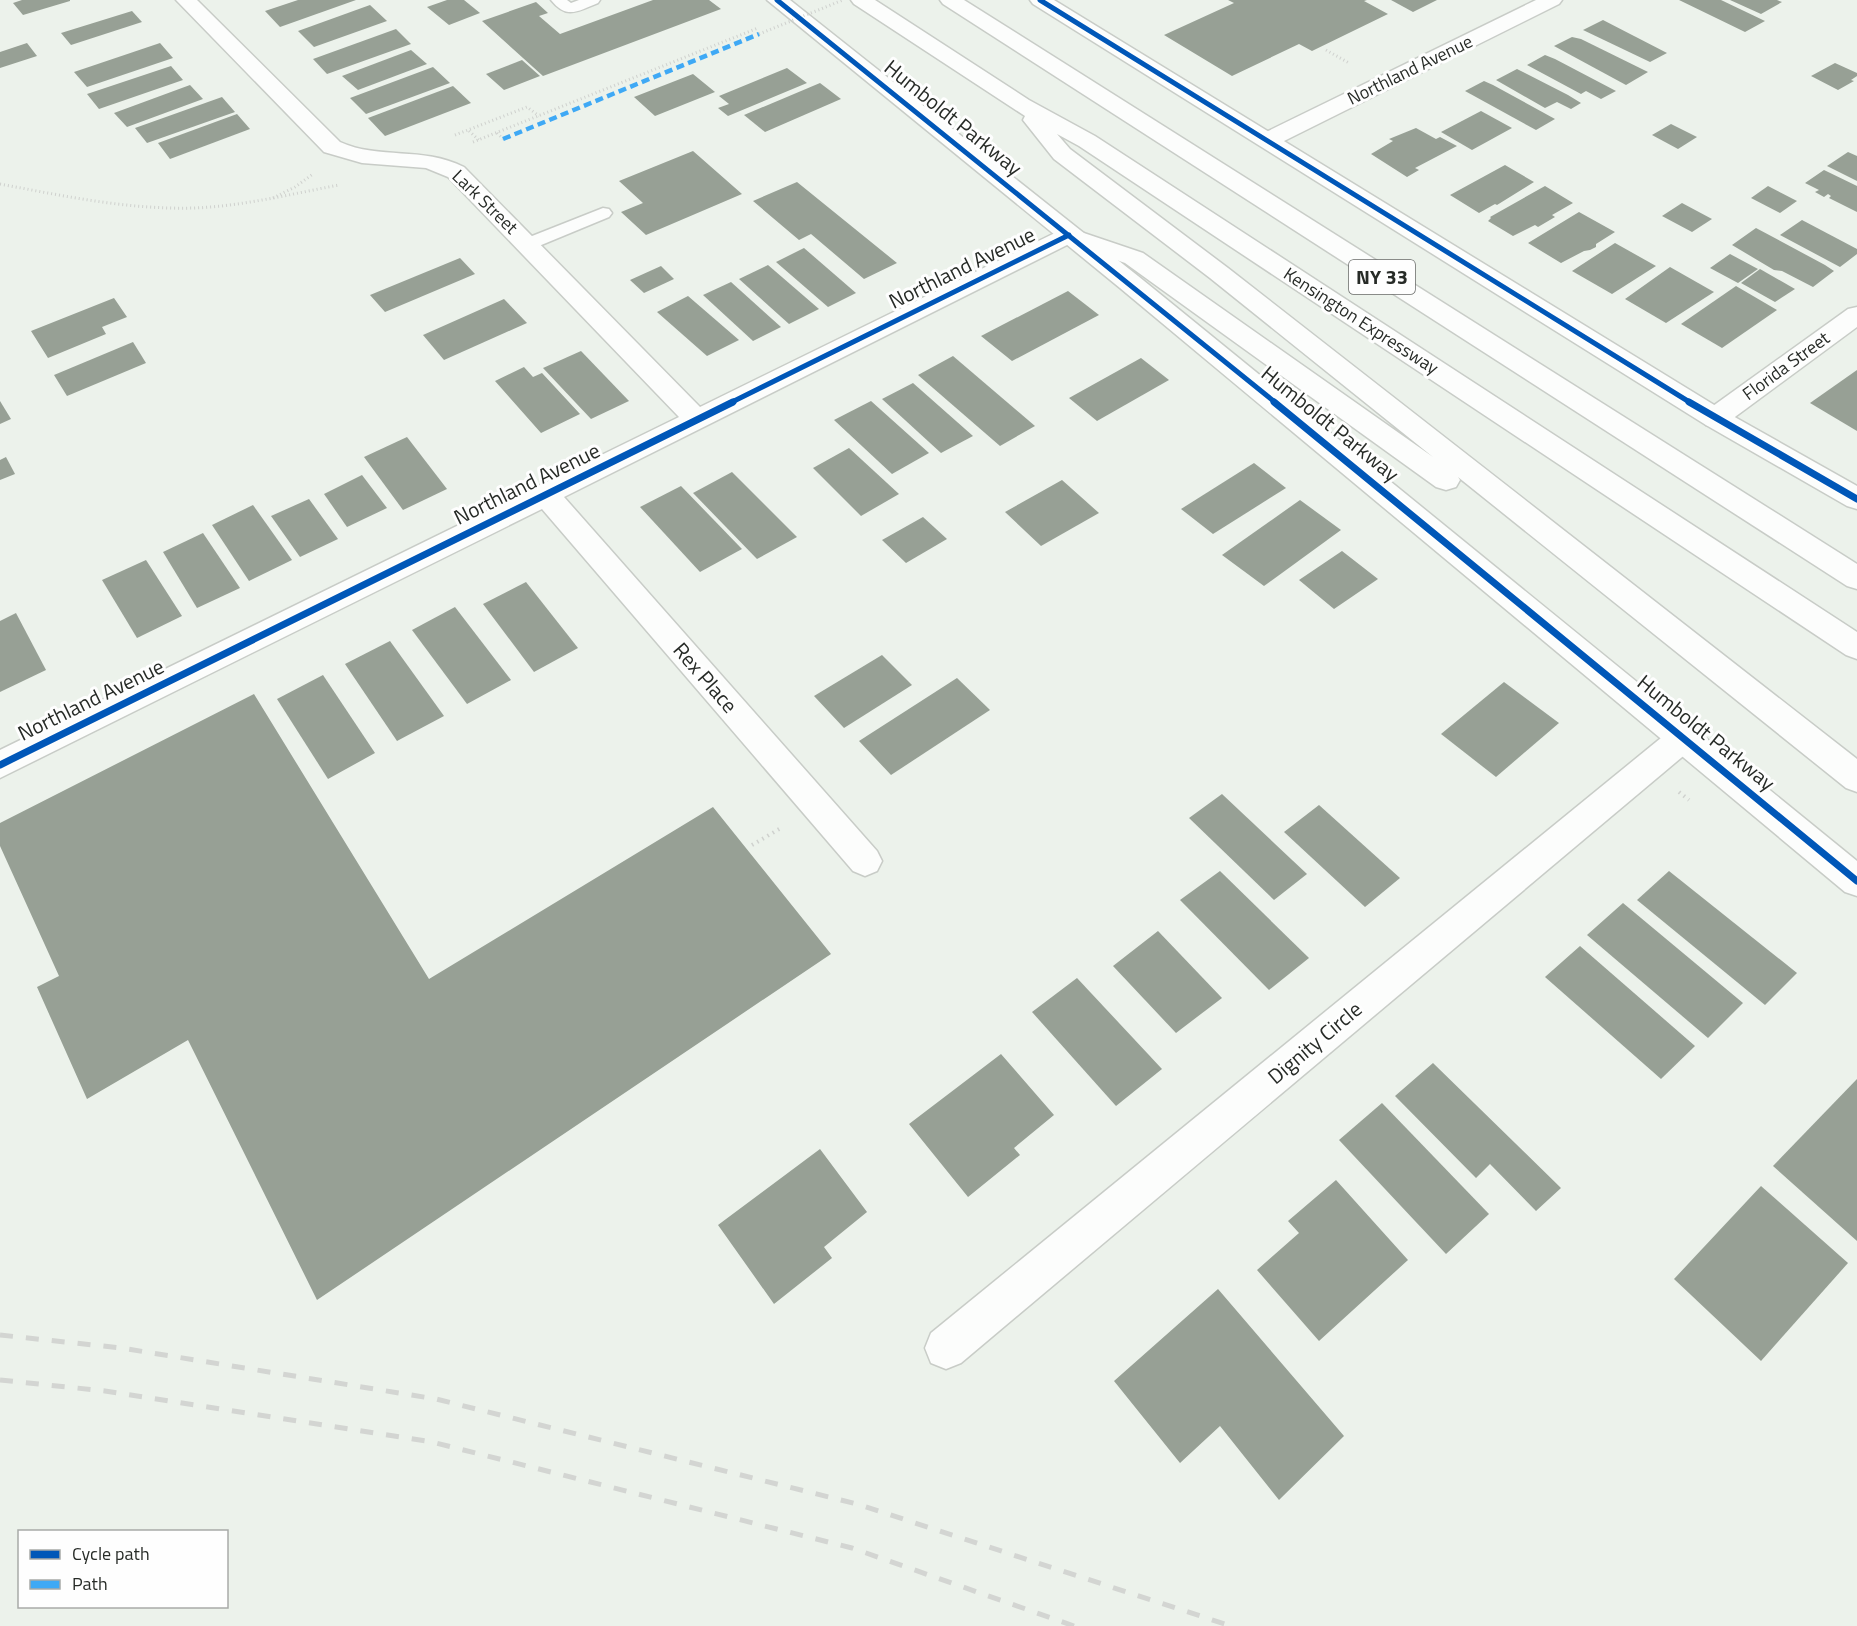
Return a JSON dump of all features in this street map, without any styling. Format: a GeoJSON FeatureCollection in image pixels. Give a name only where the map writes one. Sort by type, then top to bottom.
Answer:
{"type":"FeatureCollection","features":[{"type":"Feature","properties":{"kind":"main road","name":"Lark Street"},"geometry":{"type":"LineString","coordinates":[[186,0],[332,147],[344,152],[435,162],[456,171],[697,420]]}},
{"type":"Feature","properties":{"kind":"main road","name":"Humboldt Parkway"},"geometry":{"type":"LineString","coordinates":[[777,0],[1069,235],[1857,881]]}},
{"type":"Feature","properties":{"kind":"main road","name":"Kensington Expressway"},"geometry":{"type":"LineString","coordinates":[[861,0],[1021,105],[1087,141],[1857,647]]}},
{"type":"Feature","properties":{"kind":"main road","name":"NY 33"},"geometry":{"type":"LineString","coordinates":[[950,0],[1857,578]]}},
{"type":"Feature","properties":{"kind":"main road"},"geometry":{"type":"LineString","coordinates":[[1040,0],[1715,418],[1857,500]]}},
{"type":"Feature","properties":{"kind":"main road","name":"Northland Avenue"},"geometry":{"type":"LineString","coordinates":[[1269,140],[1552,0]]}},
{"type":"Feature","properties":{"kind":"main road"},"geometry":{"type":"LineString","coordinates":[[1021,105],[1062,154],[1219,273],[1857,778]]}},
{"type":"Feature","properties":{"kind":"main road","name":"Northland Avenue"},"geometry":{"type":"LineString","coordinates":[[0,765],[1069,235]]}},
{"type":"Feature","properties":{"kind":"main road"},"geometry":{"type":"LineString","coordinates":[[1069,235],[1134,258],[1531,542],[1704,658]]}},
{"type":"Feature","properties":{"kind":"main road","name":"Florida Street"},"geometry":{"type":"LineString","coordinates":[[1715,418],[1857,315]]}},
{"type":"Feature","properties":{"kind":"main road","name":"Rex Place"},"geometry":{"type":"LineString","coordinates":[[546,495],[865,861]]}},
{"type":"Feature","properties":{"kind":"main road","name":"Dignity Circle"},"geometry":{"type":"LineString","coordinates":[[946,1348],[1683,738]]}},
{"type":"Feature","properties":{"kind":"lane"},"geometry":{"type":"LineString","coordinates":[[558,0],[569,9],[593,0]]}},
{"type":"Feature","properties":{"kind":"lane"},"geometry":{"type":"LineString","coordinates":[[528,244],[603,213]]}},
{"type":"Feature","properties":{"kind":"path"},"geometry":{"type":"LineString","coordinates":[[759,34],[843,0]]}},
{"type":"Feature","properties":{"kind":"path"},"geometry":{"type":"LineString","coordinates":[[469,131],[479,140],[496,134],[767,24]]}},
{"type":"Feature","properties":{"kind":"path"},"geometry":{"type":"LineString","coordinates":[[450,136],[469,131],[527,107],[539,116]]}},
{"type":"Feature","properties":{"kind":"path"},"geometry":{"type":"LineString","coordinates":[[496,134],[502,139]]}},
{"type":"Feature","properties":{"kind":"path"},"geometry":{"type":"LineString","coordinates":[[267,201],[295,187],[318,170]]}},
{"type":"Feature","properties":{"kind":"path"},"geometry":{"type":"LineString","coordinates":[[0,184],[150,208],[194,208],[267,201],[345,184]]}},
{"type":"Feature","properties":{"kind":"path"},"geometry":{"type":"LineString","coordinates":[[1676,790],[1689,800]]}},
{"type":"Feature","properties":{"kind":"path"},"geometry":{"type":"LineString","coordinates":[[752,845],[790,823]]}},
{"type":"Feature","properties":{"kind":"building"},"geometry":{"type":"Polygon","coordinates":[[[22,0],[70,1],[23,15],[13,3],[22,0]]]}},
{"type":"Feature","properties":{"kind":"building"},"geometry":{"type":"Polygon","coordinates":[[[298,0],[356,0],[280,27],[265,11],[298,0]]]}},
{"type":"Feature","properties":{"kind":"building"},"geometry":{"type":"Polygon","coordinates":[[[447,0],[464,0],[480,13],[449,25],[427,7],[447,0]]]}},
{"type":"Feature","properties":{"kind":"building"},"geometry":{"type":"Polygon","coordinates":[[[653,0],[709,0],[721,9],[543,76],[482,21],[536,2],[548,13],[539,16],[560,34],[653,0]]]}},
{"type":"Feature","properties":{"kind":"building"},"geometry":{"type":"Polygon","coordinates":[[[1228,0],[1367,0],[1364,1],[1388,14],[1312,51],[1299,44],[1232,76],[1164,35],[1234,3],[1228,0]]]}},
{"type":"Feature","properties":{"kind":"building"},"geometry":{"type":"Polygon","coordinates":[[[1391,0],[1437,0],[1413,12],[1391,0]]]}},
{"type":"Feature","properties":{"kind":"building"},"geometry":{"type":"Polygon","coordinates":[[[1679,0],[1721,0],[1765,21],[1745,32],[1679,0]]]}},
{"type":"Feature","properties":{"kind":"building"},"geometry":{"type":"Polygon","coordinates":[[[1730,0],[1777,0],[1782,2],[1761,14],[1730,0]]]}},
{"type":"Feature","properties":{"kind":"building"},"geometry":{"type":"Polygon","coordinates":[[[370,5],[387,21],[314,47],[298,31],[370,5]]]}},
{"type":"Feature","properties":{"kind":"building"},"geometry":{"type":"Polygon","coordinates":[[[132,11],[142,22],[71,45],[61,33],[132,11]]]}},
{"type":"Feature","properties":{"kind":"building"},"geometry":{"type":"Polygon","coordinates":[[[1603,20],[1667,53],[1650,62],[1583,30],[1603,20]]]}},
{"type":"Feature","properties":{"kind":"building"},"geometry":{"type":"Polygon","coordinates":[[[396,29],[411,44],[327,74],[313,59],[396,29]]]}},
{"type":"Feature","properties":{"kind":"building"},"geometry":{"type":"Polygon","coordinates":[[[1572,37],[1581,39],[1648,72],[1626,85],[1554,46],[1572,37]]]}},
{"type":"Feature","properties":{"kind":"building"},"geometry":{"type":"Polygon","coordinates":[[[27,43],[37,56],[0,68],[0,52],[27,43]]]}},
{"type":"Feature","properties":{"kind":"building"},"geometry":{"type":"Polygon","coordinates":[[[160,43],[173,58],[87,87],[74,72],[160,43]]]}},
{"type":"Feature","properties":{"kind":"building"},"geometry":{"type":"Polygon","coordinates":[[[411,50],[427,64],[358,90],[342,76],[411,50]]]}},
{"type":"Feature","properties":{"kind":"building"},"geometry":{"type":"Polygon","coordinates":[[[1545,55],[1616,91],[1601,99],[1586,91],[1581,94],[1527,65],[1545,55]]]}},
{"type":"Feature","properties":{"kind":"building"},"geometry":{"type":"Polygon","coordinates":[[[522,60],[540,76],[504,90],[486,74],[522,60]]]}},
{"type":"Feature","properties":{"kind":"building"},"geometry":{"type":"Polygon","coordinates":[[[1835,63],[1857,73],[1857,76],[1851,80],[1854,81],[1838,90],[1811,76],[1835,63]]]}},
{"type":"Feature","properties":{"kind":"building"},"geometry":{"type":"Polygon","coordinates":[[[171,66],[183,80],[99,109],[87,94],[171,66]]]}},
{"type":"Feature","properties":{"kind":"building"},"geometry":{"type":"Polygon","coordinates":[[[433,67],[450,83],[366,114],[350,98],[433,67]]]}},
{"type":"Feature","properties":{"kind":"building"},"geometry":{"type":"Polygon","coordinates":[[[787,68],[807,83],[728,116],[718,108],[729,104],[719,96],[787,68]]]}},
{"type":"Feature","properties":{"kind":"building"},"geometry":{"type":"Polygon","coordinates":[[[1517,69],[1581,103],[1571,109],[1557,102],[1545,108],[1496,80],[1517,69]]]}},
{"type":"Feature","properties":{"kind":"building"},"geometry":{"type":"Polygon","coordinates":[[[693,74],[715,92],[655,116],[634,97],[693,74]]]}},
{"type":"Feature","properties":{"kind":"building"},"geometry":{"type":"Polygon","coordinates":[[[1484,81],[1555,119],[1536,130],[1465,91],[1484,81]]]}},
{"type":"Feature","properties":{"kind":"building"},"geometry":{"type":"Polygon","coordinates":[[[820,83],[841,99],[765,132],[744,115],[820,83]]]}},
{"type":"Feature","properties":{"kind":"building"},"geometry":{"type":"Polygon","coordinates":[[[190,85],[203,99],[127,127],[114,113],[190,85]]]}},
{"type":"Feature","properties":{"kind":"building"},"geometry":{"type":"Polygon","coordinates":[[[453,86],[471,103],[385,136],[368,118],[453,86]]]}},
{"type":"Feature","properties":{"kind":"building"},"geometry":{"type":"Polygon","coordinates":[[[222,97],[235,112],[147,143],[135,128],[222,97]]]}},
{"type":"Feature","properties":{"kind":"building"},"geometry":{"type":"Polygon","coordinates":[[[1481,111],[1512,128],[1472,150],[1441,132],[1481,111]]]}},
{"type":"Feature","properties":{"kind":"building"},"geometry":{"type":"Polygon","coordinates":[[[237,114],[250,129],[170,159],[158,143],[237,114]]]}},
{"type":"Feature","properties":{"kind":"building"},"geometry":{"type":"Polygon","coordinates":[[[1671,124],[1697,137],[1678,149],[1652,135],[1671,124]]]}},
{"type":"Feature","properties":{"kind":"building"},"geometry":{"type":"Polygon","coordinates":[[[1416,128],[1436,139],[1440,137],[1457,146],[1415,168],[1419,170],[1407,177],[1371,154],[1393,141],[1389,139],[1416,128]]]}},
{"type":"Feature","properties":{"kind":"building"},"geometry":{"type":"Polygon","coordinates":[[[693,151],[742,194],[646,235],[621,212],[643,203],[619,181],[693,151]]]}},
{"type":"Feature","properties":{"kind":"building"},"geometry":{"type":"Polygon","coordinates":[[[1848,152],[1857,156],[1857,181],[1827,166],[1848,152]]]}},
{"type":"Feature","properties":{"kind":"building"},"geometry":{"type":"Polygon","coordinates":[[[1505,165],[1534,182],[1497,205],[1479,213],[1450,195],[1505,165]]]}},
{"type":"Feature","properties":{"kind":"building"},"geometry":{"type":"Polygon","coordinates":[[[1824,170],[1857,186],[1857,212],[1829,198],[1831,196],[1828,194],[1824,197],[1815,192],[1819,190],[1805,183],[1824,170]]]}},
{"type":"Feature","properties":{"kind":"building"},"geometry":{"type":"Polygon","coordinates":[[[797,182],[897,263],[864,279],[811,234],[799,240],[753,201],[797,182]]]}},
{"type":"Feature","properties":{"kind":"building"},"geometry":{"type":"Polygon","coordinates":[[[1545,186],[1573,203],[1552,215],[1555,217],[1538,227],[1535,225],[1513,236],[1488,221],[1490,217],[1545,186]]]}},
{"type":"Feature","properties":{"kind":"building"},"geometry":{"type":"Polygon","coordinates":[[[1768,186],[1797,201],[1780,213],[1751,198],[1768,186]]]}},
{"type":"Feature","properties":{"kind":"building"},"geometry":{"type":"Polygon","coordinates":[[[1682,203],[1712,219],[1692,232],[1662,216],[1682,203]]]}},
{"type":"Feature","properties":{"kind":"building"},"geometry":{"type":"Polygon","coordinates":[[[1579,212],[1615,232],[1596,244],[1596,247],[1561,263],[1528,243],[1579,212]]]}},
{"type":"Feature","properties":{"kind":"building"},"geometry":{"type":"Polygon","coordinates":[[[1802,220],[1857,249],[1857,254],[1840,267],[1780,235],[1802,220]]]}},
{"type":"Feature","properties":{"kind":"building"},"geometry":{"type":"Polygon","coordinates":[[[1756,228],[1834,271],[1813,287],[1782,271],[1774,270],[1732,245],[1756,228]]]}},
{"type":"Feature","properties":{"kind":"building"},"geometry":{"type":"Polygon","coordinates":[[[1615,243],[1656,266],[1612,294],[1572,271],[1615,243]]]}},
{"type":"Feature","properties":{"kind":"building"},"geometry":{"type":"Polygon","coordinates":[[[804,248],[856,293],[828,307],[776,262],[804,248]]]}},
{"type":"Feature","properties":{"kind":"building"},"geometry":{"type":"Polygon","coordinates":[[[1730,254],[1758,269],[1738,283],[1710,268],[1730,254]]]}},
{"type":"Feature","properties":{"kind":"building"},"geometry":{"type":"Polygon","coordinates":[[[460,258],[475,274],[385,312],[370,295],[460,258]]]}},
{"type":"Feature","properties":{"kind":"building"},"geometry":{"type":"Polygon","coordinates":[[[768,265],[819,309],[789,324],[739,279],[768,265]]]}},
{"type":"Feature","properties":{"kind":"building"},"geometry":{"type":"Polygon","coordinates":[[[661,266],[674,279],[644,293],[630,280],[661,266]]]}},
{"type":"Feature","properties":{"kind":"building"},"geometry":{"type":"Polygon","coordinates":[[[1670,267],[1714,292],[1666,323],[1625,299],[1670,267]]]}},
{"type":"Feature","properties":{"kind":"building"},"geometry":{"type":"Polygon","coordinates":[[[1760,269],[1795,289],[1775,302],[1741,283],[1760,269]]]}},
{"type":"Feature","properties":{"kind":"building"},"geometry":{"type":"Polygon","coordinates":[[[731,282],[781,327],[753,341],[703,295],[731,282]]]}},
{"type":"Feature","properties":{"kind":"building"},"geometry":{"type":"Polygon","coordinates":[[[1736,286],[1777,310],[1722,348],[1681,324],[1736,286]]]}},
{"type":"Feature","properties":{"kind":"building"},"geometry":{"type":"Polygon","coordinates":[[[1068,291],[1099,315],[1012,361],[981,336],[1068,291]]]}},
{"type":"Feature","properties":{"kind":"building"},"geometry":{"type":"Polygon","coordinates":[[[688,296],[739,340],[707,356],[657,312],[688,296]]]}},
{"type":"Feature","properties":{"kind":"building"},"geometry":{"type":"Polygon","coordinates":[[[114,298],[127,317],[102,327],[106,334],[48,358],[31,331],[114,298]]]}},
{"type":"Feature","properties":{"kind":"building"},"geometry":{"type":"Polygon","coordinates":[[[504,299],[527,323],[444,360],[423,335],[504,299]]]}},
{"type":"Feature","properties":{"kind":"building"},"geometry":{"type":"Polygon","coordinates":[[[133,342],[146,363],[67,396],[54,375],[133,342]]]}},
{"type":"Feature","properties":{"kind":"building"},"geometry":{"type":"Polygon","coordinates":[[[581,351],[629,401],[591,419],[543,368],[581,351]]]}},
{"type":"Feature","properties":{"kind":"building"},"geometry":{"type":"Polygon","coordinates":[[[953,356],[1035,426],[1000,446],[918,375],[953,356]]]}},
{"type":"Feature","properties":{"kind":"building"},"geometry":{"type":"Polygon","coordinates":[[[1141,358],[1169,380],[1097,421],[1069,398],[1141,358]]]}},
{"type":"Feature","properties":{"kind":"building"},"geometry":{"type":"Polygon","coordinates":[[[524,367],[533,377],[542,373],[580,414],[541,433],[495,381],[524,367]]]}},
{"type":"Feature","properties":{"kind":"building"},"geometry":{"type":"Polygon","coordinates":[[[1857,370],[1857,431],[1810,403],[1857,370]]]}},
{"type":"Feature","properties":{"kind":"building"},"geometry":{"type":"Polygon","coordinates":[[[913,383],[973,436],[941,453],[882,399],[913,383]]]}},
{"type":"Feature","properties":{"kind":"building"},"geometry":{"type":"Polygon","coordinates":[[[0,401],[11,419],[0,424],[0,401]]]}},
{"type":"Feature","properties":{"kind":"building"},"geometry":{"type":"Polygon","coordinates":[[[871,401],[929,453],[892,474],[834,420],[871,401]]]}},
{"type":"Feature","properties":{"kind":"building"},"geometry":{"type":"Polygon","coordinates":[[[407,437],[447,489],[403,510],[364,457],[407,437]]]}},
{"type":"Feature","properties":{"kind":"building"},"geometry":{"type":"Polygon","coordinates":[[[849,448],[899,494],[861,516],[813,468],[849,448]]]}},
{"type":"Feature","properties":{"kind":"building"},"geometry":{"type":"Polygon","coordinates":[[[6,457],[15,474],[0,480],[0,460],[6,457]]]}},
{"type":"Feature","properties":{"kind":"building"},"geometry":{"type":"Polygon","coordinates":[[[1254,463],[1286,488],[1213,534],[1181,509],[1254,463]]]}},
{"type":"Feature","properties":{"kind":"building"},"geometry":{"type":"Polygon","coordinates":[[[732,472],[797,537],[757,559],[693,493],[732,472]]]}},
{"type":"Feature","properties":{"kind":"building"},"geometry":{"type":"Polygon","coordinates":[[[362,475],[387,508],[347,527],[324,494],[362,475]]]}},
{"type":"Feature","properties":{"kind":"building"},"geometry":{"type":"Polygon","coordinates":[[[1062,480],[1099,513],[1041,546],[1005,512],[1062,480]]]}},
{"type":"Feature","properties":{"kind":"building"},"geometry":{"type":"Polygon","coordinates":[[[681,486],[742,549],[700,572],[640,507],[681,486]]]}},
{"type":"Feature","properties":{"kind":"building"},"geometry":{"type":"Polygon","coordinates":[[[309,499],[338,539],[300,557],[271,516],[309,499]]]}},
{"type":"Feature","properties":{"kind":"building"},"geometry":{"type":"Polygon","coordinates":[[[1300,500],[1341,530],[1264,586],[1222,555],[1300,500]]]}},
{"type":"Feature","properties":{"kind":"building"},"geometry":{"type":"Polygon","coordinates":[[[253,505],[292,560],[249,581],[212,525],[253,505]]]}},
{"type":"Feature","properties":{"kind":"building"},"geometry":{"type":"Polygon","coordinates":[[[923,517],[947,539],[906,563],[882,540],[923,517]]]}},
{"type":"Feature","properties":{"kind":"building"},"geometry":{"type":"Polygon","coordinates":[[[203,533],[240,588],[197,608],[163,552],[203,533]]]}},
{"type":"Feature","properties":{"kind":"building"},"geometry":{"type":"Polygon","coordinates":[[[1342,551],[1378,579],[1334,609],[1299,580],[1342,551]]]}},
{"type":"Feature","properties":{"kind":"building"},"geometry":{"type":"Polygon","coordinates":[[[146,560],[182,616],[137,638],[102,580],[146,560]]]}},
{"type":"Feature","properties":{"kind":"building"},"geometry":{"type":"Polygon","coordinates":[[[526,582],[578,648],[534,672],[483,604],[526,582]]]}},
{"type":"Feature","properties":{"kind":"building"},"geometry":{"type":"Polygon","coordinates":[[[455,607],[511,680],[467,704],[412,630],[455,607]]]}},
{"type":"Feature","properties":{"kind":"building"},"geometry":{"type":"Polygon","coordinates":[[[16,613],[46,670],[0,692],[0,621],[16,613]]]}},
{"type":"Feature","properties":{"kind":"building"},"geometry":{"type":"Polygon","coordinates":[[[390,641],[444,716],[397,741],[345,664],[390,641]]]}},
{"type":"Feature","properties":{"kind":"building"},"geometry":{"type":"Polygon","coordinates":[[[882,655],[912,685],[844,728],[814,696],[882,655]]]}},
{"type":"Feature","properties":{"kind":"building"},"geometry":{"type":"Polygon","coordinates":[[[323,675],[375,753],[328,779],[277,699],[323,675]]]}},
{"type":"Feature","properties":{"kind":"building"},"geometry":{"type":"Polygon","coordinates":[[[957,678],[990,710],[891,775],[859,741],[957,678]]]}},
{"type":"Feature","properties":{"kind":"building"},"geometry":{"type":"Polygon","coordinates":[[[1504,682],[1559,723],[1496,777],[1441,734],[1504,682]]]}},
{"type":"Feature","properties":{"kind":"building"},"geometry":{"type":"Polygon","coordinates":[[[254,694],[429,979],[713,807],[831,954],[317,1300],[188,1040],[87,1099],[37,987],[59,976],[0,846],[0,823],[254,694]]]}},
{"type":"Feature","properties":{"kind":"building"},"geometry":{"type":"Polygon","coordinates":[[[1222,794],[1307,874],[1274,900],[1189,818],[1222,794]]]}},
{"type":"Feature","properties":{"kind":"building"},"geometry":{"type":"Polygon","coordinates":[[[1319,805],[1400,878],[1365,907],[1284,832],[1319,805]]]}},
{"type":"Feature","properties":{"kind":"building"},"geometry":{"type":"Polygon","coordinates":[[[1220,871],[1309,958],[1269,990],[1180,900],[1220,871]]]}},
{"type":"Feature","properties":{"kind":"building"},"geometry":{"type":"Polygon","coordinates":[[[1669,871],[1797,973],[1765,1005],[1637,900],[1669,871]]]}},
{"type":"Feature","properties":{"kind":"building"},"geometry":{"type":"Polygon","coordinates":[[[1623,903],[1743,1003],[1708,1038],[1587,935],[1623,903]]]}},
{"type":"Feature","properties":{"kind":"building"},"geometry":{"type":"Polygon","coordinates":[[[1158,931],[1222,998],[1176,1033],[1113,966],[1158,931]]]}},
{"type":"Feature","properties":{"kind":"building"},"geometry":{"type":"Polygon","coordinates":[[[1580,946],[1695,1046],[1661,1079],[1545,977],[1580,946]]]}},
{"type":"Feature","properties":{"kind":"building"},"geometry":{"type":"Polygon","coordinates":[[[1077,978],[1162,1069],[1116,1106],[1032,1012],[1077,978]]]}},
{"type":"Feature","properties":{"kind":"building"},"geometry":{"type":"Polygon","coordinates":[[[1001,1054],[1054,1115],[1014,1148],[1020,1155],[968,1197],[909,1124],[1001,1054]]]}},
{"type":"Feature","properties":{"kind":"building"},"geometry":{"type":"Polygon","coordinates":[[[1433,1063],[1561,1188],[1536,1211],[1490,1164],[1476,1178],[1395,1096],[1433,1063]]]}},
{"type":"Feature","properties":{"kind":"building"},"geometry":{"type":"Polygon","coordinates":[[[1857,1079],[1857,1241],[1773,1166],[1857,1079]]]}},
{"type":"Feature","properties":{"kind":"building"},"geometry":{"type":"Polygon","coordinates":[[[1382,1103],[1489,1214],[1446,1254],[1339,1140],[1382,1103]]]}},
{"type":"Feature","properties":{"kind":"building"},"geometry":{"type":"Polygon","coordinates":[[[820,1149],[867,1212],[824,1247],[832,1258],[774,1304],[718,1225],[820,1149]]]}},
{"type":"Feature","properties":{"kind":"building"},"geometry":{"type":"Polygon","coordinates":[[[1336,1180],[1408,1260],[1319,1341],[1257,1270],[1299,1233],[1288,1221],[1336,1180]]]}},
{"type":"Feature","properties":{"kind":"building"},"geometry":{"type":"Polygon","coordinates":[[[1761,1186],[1848,1263],[1761,1361],[1674,1279],[1761,1186]]]}},
{"type":"Feature","properties":{"kind":"building"},"geometry":{"type":"Polygon","coordinates":[[[1218,1289],[1344,1436],[1279,1500],[1220,1426],[1180,1463],[1114,1381],[1218,1289]]]}},
{"type":"Feature","properties":{"kind":"railway"},"geometry":{"type":"LineString","coordinates":[[0,1335],[121,1348],[436,1399],[857,1504],[1231,1626]]}},
{"type":"Feature","properties":{"kind":"railway"},"geometry":{"type":"LineString","coordinates":[[0,1380],[105,1391],[432,1442],[852,1548],[1074,1626]]}},
{"type":"Feature","properties":{"kind":"marked path"},"geometry":{"type":"LineString","coordinates":[[503,139],[759,34]]}},
{"type":"Feature","properties":{"kind":"cycle path"},"geometry":{"type":"LineString","coordinates":[[777,0],[1129,282],[1857,881]]}},
{"type":"Feature","properties":{"kind":"cycle path"},"geometry":{"type":"LineString","coordinates":[[1040,0],[1715,418],[1857,499]]}},
{"type":"Feature","properties":{"kind":"cycle path"},"geometry":{"type":"LineString","coordinates":[[0,765],[1069,235]]}}]}
